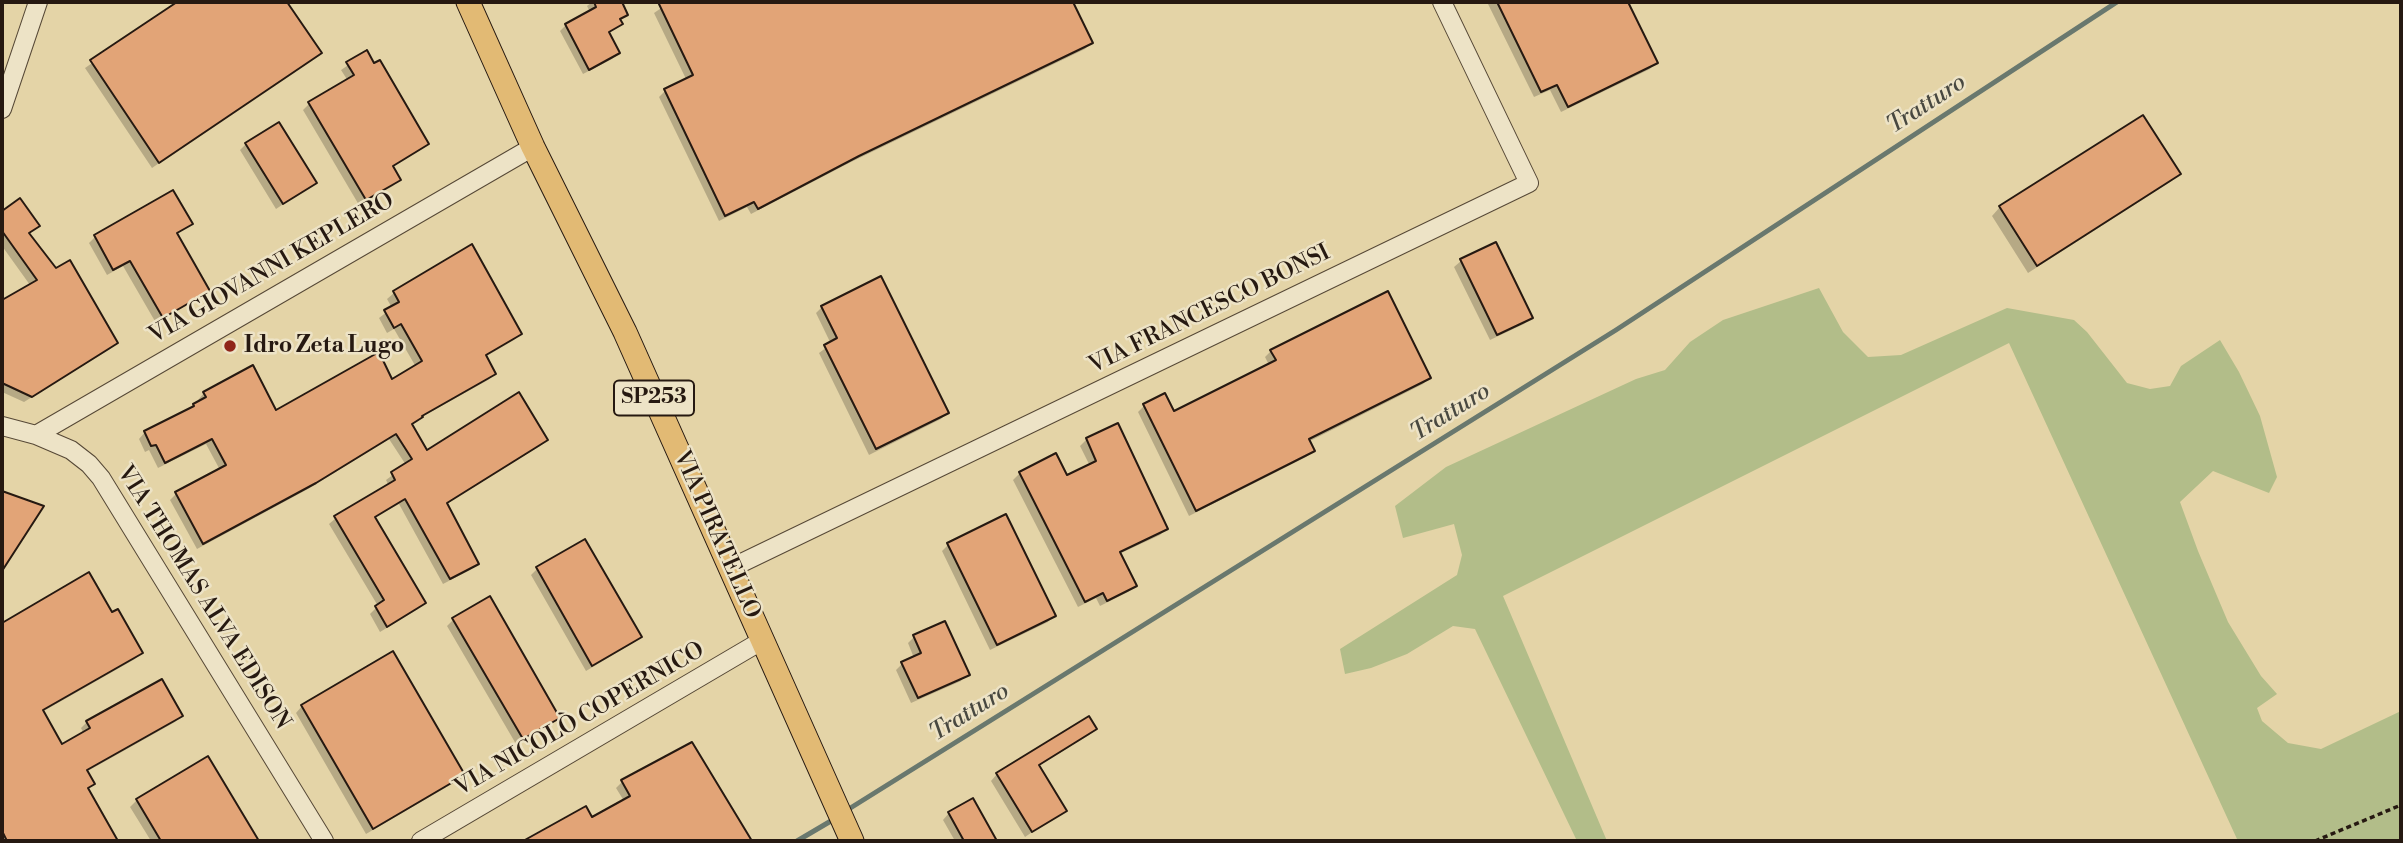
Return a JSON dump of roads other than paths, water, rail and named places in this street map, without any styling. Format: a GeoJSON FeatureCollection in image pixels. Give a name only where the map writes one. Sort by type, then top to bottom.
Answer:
{"type":"FeatureCollection","features":[{"type":"Feature","properties":{"kind":"main road","name":"VIA PIRATELLO"},"geometry":{"type":"LineString","coordinates":[[468,2],[533,147],[625,332],[852,841]]}},
{"type":"Feature","properties":{"kind":"street"},"geometry":{"type":"LineString","coordinates":[[2,109],[38,2]]}},
{"type":"Feature","properties":{"kind":"street","name":"VIA FRANCESCO BONSI"},"geometry":{"type":"LineString","coordinates":[[731,568],[1529,183],[1442,2]]}},
{"type":"Feature","properties":{"kind":"street","name":"VIA GIOVANNI KEPLERO"},"geometry":{"type":"LineString","coordinates":[[36,435],[533,147]]}},
{"type":"Feature","properties":{"kind":"street","name":"VIA THOMAS ALVA EDISON"},"geometry":{"type":"LineString","coordinates":[[2,426],[36,435],[71,450],[101,478],[324,841]]}},
{"type":"Feature","properties":{"kind":"street","name":"VIA NICOLÒ COPERNICO"},"geometry":{"type":"LineString","coordinates":[[421,841],[763,640]]}},
{"type":"Feature","properties":{"kind":"waterway","name":"Tratturo"},"geometry":{"type":"LineString","coordinates":[[844,812],[1616,330],[2117,2]]}},
{"type":"Feature","properties":{"kind":"waterway","name":"Tratturo"},"geometry":{"type":"LineString","coordinates":[[797,841],[836,818]]}},
{"type":"Feature","properties":{"kind":"place","name":"Idro Zeta Lugo"},"geometry":{"type":"Point","coordinates":[230,346]}}]}
